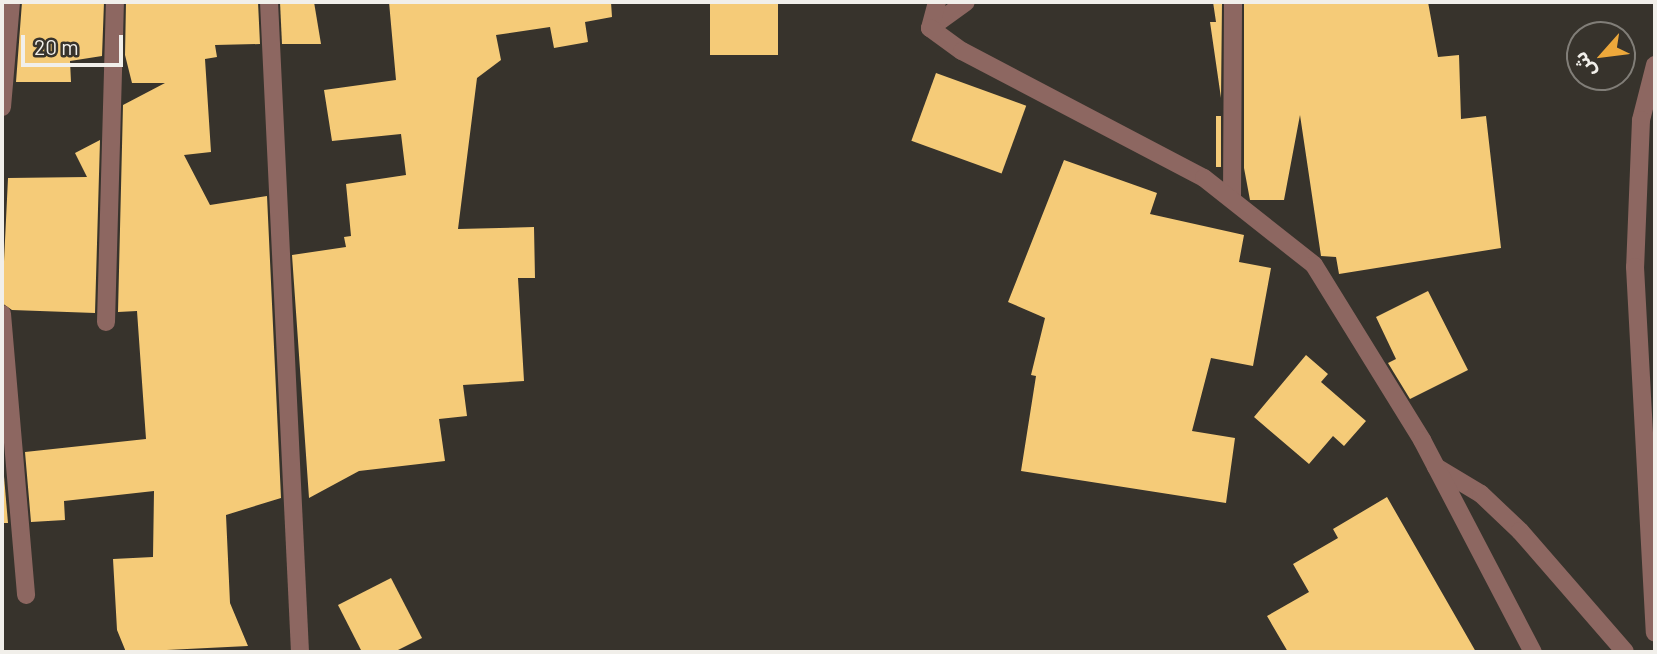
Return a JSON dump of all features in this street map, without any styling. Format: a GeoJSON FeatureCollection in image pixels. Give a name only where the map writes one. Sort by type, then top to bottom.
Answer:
{"type":"FeatureCollection","features":[{"type":"Feature","properties":{"kind":"street"},"geometry":{"type":"LineString","coordinates":[[2,107],[11,2]]}},
{"type":"Feature","properties":{"kind":"street"},"geometry":{"type":"LineString","coordinates":[[106,323],[115,2]]}},
{"type":"Feature","properties":{"kind":"street"},"geometry":{"type":"LineString","coordinates":[[269,2],[300,652]]}},
{"type":"Feature","properties":{"kind":"street"},"geometry":{"type":"LineString","coordinates":[[930,28],[937,2]]}},
{"type":"Feature","properties":{"kind":"street"},"geometry":{"type":"LineString","coordinates":[[930,28],[966,2]]}},
{"type":"Feature","properties":{"kind":"street"},"geometry":{"type":"LineString","coordinates":[[1232,198],[1233,2]]}},
{"type":"Feature","properties":{"kind":"street"},"geometry":{"type":"LineString","coordinates":[[930,28],[1232,198],[1314,265],[1436,467],[1533,652]]}},
{"type":"Feature","properties":{"kind":"street"},"geometry":{"type":"LineString","coordinates":[[1655,65],[1641,121],[1635,267],[1655,632]]}},
{"type":"Feature","properties":{"kind":"street"},"geometry":{"type":"LineString","coordinates":[[2,314],[26,595]]}},
{"type":"Feature","properties":{"kind":"street"},"geometry":{"type":"LineString","coordinates":[[1436,467],[1481,494],[1520,531],[1625,652]]}},
{"type":"Feature","properties":{"kind":"building"},"geometry":{"type":"Polygon","coordinates":[[[22,2],[104,2],[102,56],[70,61],[71,82],[16,82],[22,2]]]}},
{"type":"Feature","properties":{"kind":"building"},"geometry":{"type":"Polygon","coordinates":[[[126,2],[258,2],[260,44],[215,45],[217,57],[205,59],[211,152],[184,155],[210,205],[267,196],[281,498],[226,515],[230,603],[248,646],[126,652],[117,630],[113,559],[153,557],[154,491],[64,501],[65,520],[31,522],[25,452],[146,439],[137,311],[118,312],[123,105],[165,83],[132,83],[125,55],[126,2]]]}},
{"type":"Feature","properties":{"kind":"building"},"geometry":{"type":"Polygon","coordinates":[[[280,2],[314,2],[321,44],[282,44],[280,2]]]}},
{"type":"Feature","properties":{"kind":"building"},"geometry":{"type":"Polygon","coordinates":[[[389,2],[611,2],[612,17],[585,22],[588,42],[554,48],[550,27],[496,35],[501,60],[477,78],[458,229],[534,227],[535,278],[518,278],[524,381],[463,385],[467,416],[439,419],[445,461],[359,471],[309,498],[292,255],[346,247],[344,237],[351,236],[346,184],[406,175],[401,134],[332,141],[324,90],[396,80],[389,2]]]}},
{"type":"Feature","properties":{"kind":"building"},"geometry":{"type":"Polygon","coordinates":[[[710,2],[778,2],[778,55],[710,55],[710,2]]]}},
{"type":"Feature","properties":{"kind":"building"},"geometry":{"type":"Polygon","coordinates":[[[1213,2],[1222,2],[1221,98],[1210,22],[1216,22],[1213,2]]]}},
{"type":"Feature","properties":{"kind":"building"},"geometry":{"type":"Polygon","coordinates":[[[1244,2],[1428,2],[1438,57],[1459,55],[1461,119],[1486,116],[1501,248],[1339,274],[1336,257],[1321,256],[1300,115],[1284,200],[1250,200],[1244,168],[1244,2]]]}},
{"type":"Feature","properties":{"kind":"building"},"geometry":{"type":"Polygon","coordinates":[[[936,73],[1026,106],[1002,173],[911,141],[936,73]]]}},
{"type":"Feature","properties":{"kind":"building"},"geometry":{"type":"Polygon","coordinates":[[[1216,116],[1221,116],[1221,167],[1216,167],[1216,116]]]}},
{"type":"Feature","properties":{"kind":"building"},"geometry":{"type":"Polygon","coordinates":[[[100,140],[95,313],[12,310],[2,303],[8,178],[87,177],[75,153],[100,140]]]}},
{"type":"Feature","properties":{"kind":"building"},"geometry":{"type":"Polygon","coordinates":[[[1064,160],[1157,193],[1150,214],[1244,235],[1239,262],[1271,268],[1253,366],[1211,358],[1192,431],[1235,438],[1226,503],[1021,471],[1036,376],[1031,375],[1045,318],[1008,302],[1064,160]]]}},
{"type":"Feature","properties":{"kind":"building"},"geometry":{"type":"Polygon","coordinates":[[[1428,291],[1468,370],[1410,399],[1388,363],[1396,359],[1376,317],[1428,291]]]}},
{"type":"Feature","properties":{"kind":"building"},"geometry":{"type":"Polygon","coordinates":[[[1306,355],[1328,374],[1321,382],[1366,421],[1344,446],[1333,436],[1309,464],[1254,417],[1306,355]]]}},
{"type":"Feature","properties":{"kind":"building"},"geometry":{"type":"Polygon","coordinates":[[[2,453],[8,523],[2,523],[2,453]]]}},
{"type":"Feature","properties":{"kind":"building"},"geometry":{"type":"Polygon","coordinates":[[[1387,497],[1476,652],[1288,652],[1267,616],[1309,592],[1293,564],[1338,538],[1333,529],[1387,497]]]}},
{"type":"Feature","properties":{"kind":"building"},"geometry":{"type":"Polygon","coordinates":[[[391,578],[422,638],[394,652],[362,652],[338,605],[391,578]]]}}]}
